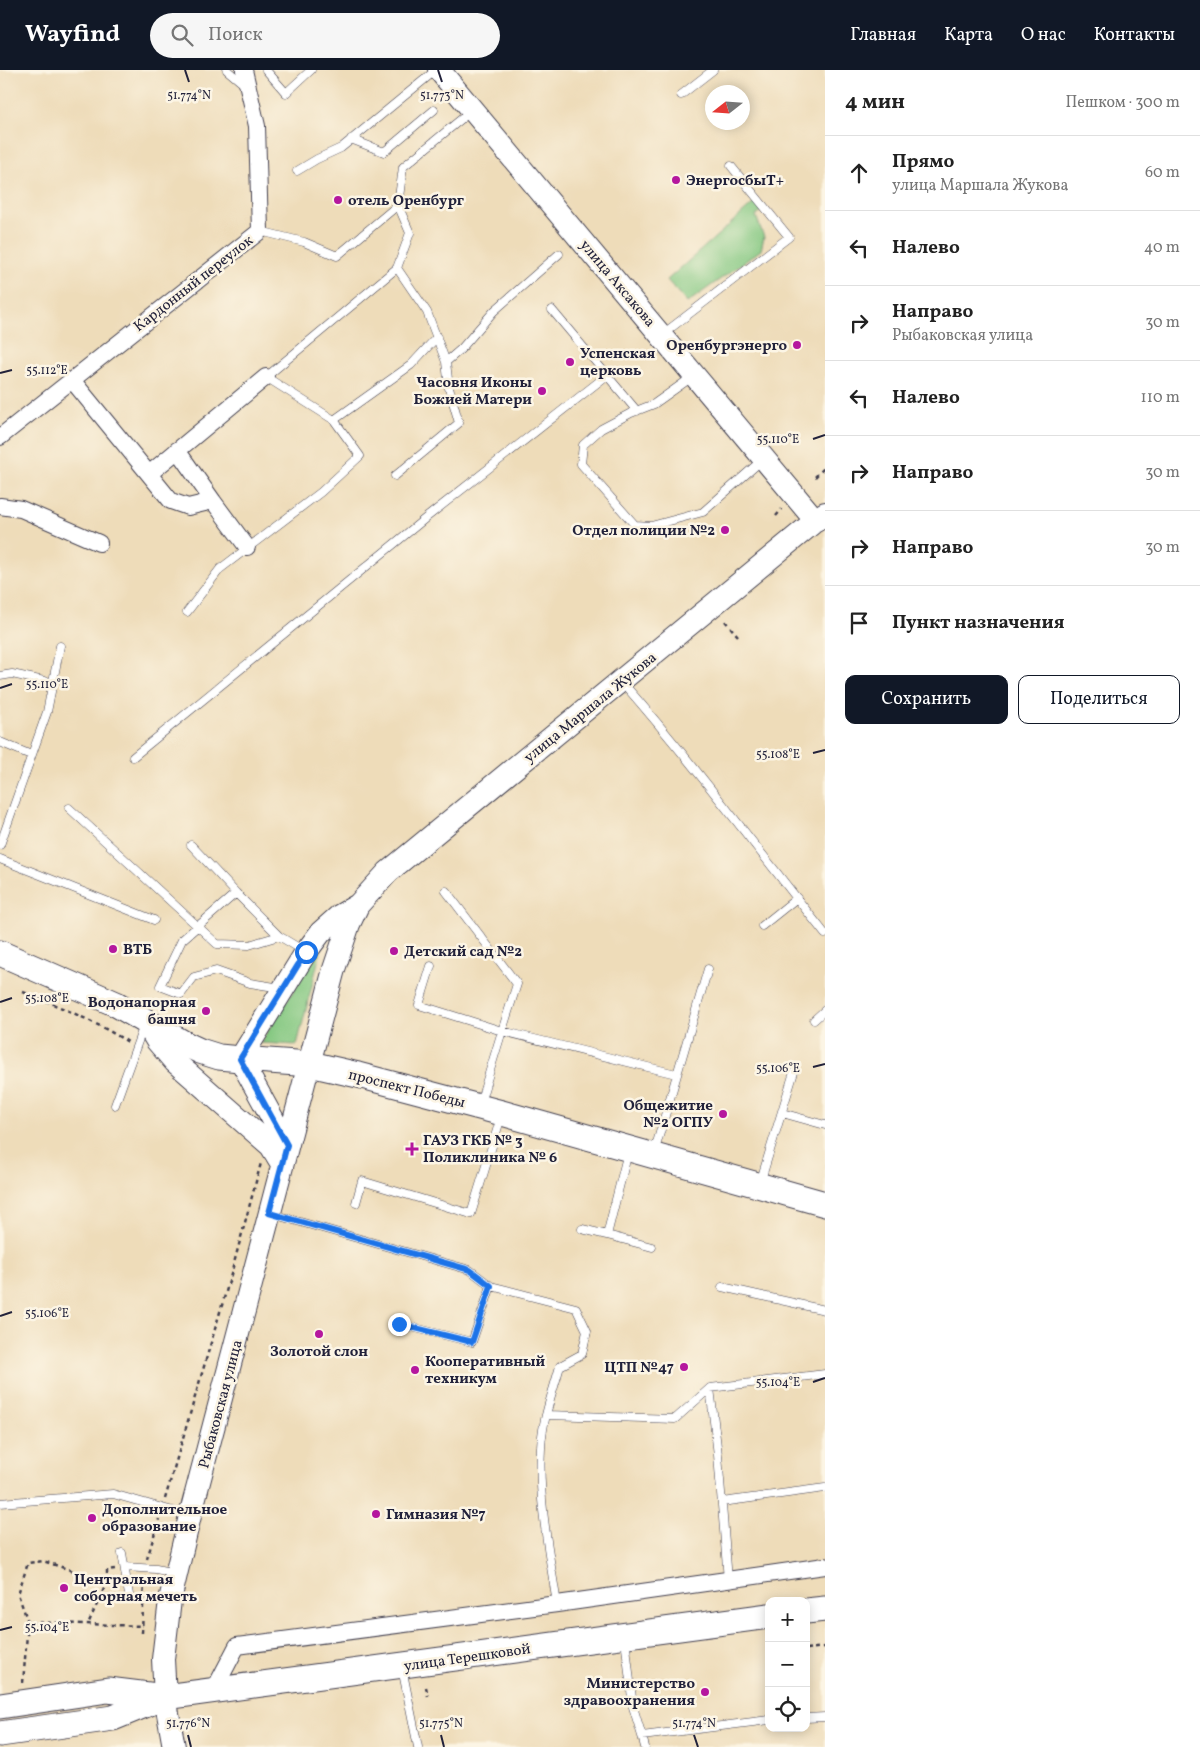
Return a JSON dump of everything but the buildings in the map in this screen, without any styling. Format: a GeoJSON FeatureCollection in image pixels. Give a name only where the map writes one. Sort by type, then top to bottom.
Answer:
{"type":"FeatureCollection","features":[{"type":"Feature","properties":{"kind":"main road","name":"улица Аксакова"},"geometry":{"type":"LineString","coordinates":[[437,70],[764,458],[820,517]]}},
{"type":"Feature","properties":{"kind":"main road","name":"улица Маршала Жукова"},"geometry":{"type":"LineString","coordinates":[[310,1064],[334,969],[349,924],[358,905],[388,872],[820,517]]}},
{"type":"Feature","properties":{"kind":"main road","name":"улица Маршала Жукова"},"geometry":{"type":"LineString","coordinates":[[240,1059],[283,988],[321,932],[339,916],[358,905]]}},
{"type":"Feature","properties":{"kind":"main road","name":"проспект Победы"},"geometry":{"type":"LineString","coordinates":[[0,953],[116,1004],[200,1051],[240,1059],[310,1064],[358,1075],[629,1148],[825,1204]]}},
{"type":"Feature","properties":{"kind":"main road"},"geometry":{"type":"LineString","coordinates":[[145,1021],[157,1041],[175,1062],[271,1146],[285,1154]]}},
{"type":"Feature","properties":{"kind":"main road"},"geometry":{"type":"LineString","coordinates":[[240,1059],[285,1154]]}},
{"type":"Feature","properties":{"kind":"main road","name":"Рыбаковская улица"},"geometry":{"type":"LineString","coordinates":[[174,1747],[165,1697],[163,1659],[170,1600],[269,1213],[310,1064]]}},
{"type":"Feature","properties":{"kind":"main road"},"geometry":{"type":"LineString","coordinates":[[810,1611],[825,1609]]}},
{"type":"Feature","properties":{"kind":"main road","name":"улица Терешковой"},"geometry":{"type":"LineString","coordinates":[[0,1734],[113,1718],[165,1697],[765,1617]]}},
{"type":"Feature","properties":{"kind":"main road","name":"улица Терешковой"},"geometry":{"type":"LineString","coordinates":[[0,1706],[108,1690],[165,1697]]}},
{"type":"Feature","properties":{"kind":"street","name":"Кардонный переулок"},"geometry":{"type":"LineString","coordinates":[[0,437],[260,231],[257,126],[244,70]]}},
{"type":"Feature","properties":{"kind":"street"},"geometry":{"type":"LineString","coordinates":[[150,474],[266,378]]}},
{"type":"Feature","properties":{"kind":"street"},"geometry":{"type":"LineString","coordinates":[[72,380],[171,501],[188,507],[213,501]]}},
{"type":"Feature","properties":{"kind":"street"},"geometry":{"type":"LineString","coordinates":[[177,450],[247,547]]}},
{"type":"Feature","properties":{"kind":"street"},"geometry":{"type":"LineString","coordinates":[[0,506],[21,509],[100,543]]}},
{"type":"Feature","properties":{"kind":"street"},"geometry":{"type":"LineString","coordinates":[[214,1690],[237,1646],[557,1604],[825,1566]]}},
{"type":"Feature","properties":{"kind":"lane"},"geometry":{"type":"LineString","coordinates":[[227,70],[247,87]]}},
{"type":"Feature","properties":{"kind":"lane"},"geometry":{"type":"LineString","coordinates":[[266,70],[286,93],[311,70]]}},
{"type":"Feature","properties":{"kind":"lane"},"geometry":{"type":"LineString","coordinates":[[297,171],[317,158],[341,148],[437,70]]}},
{"type":"Feature","properties":{"kind":"lane"},"geometry":{"type":"LineString","coordinates":[[681,95],[713,70]]}},
{"type":"Feature","properties":{"kind":"lane"},"geometry":{"type":"LineString","coordinates":[[351,139],[384,152],[434,110]]}},
{"type":"Feature","properties":{"kind":"lane"},"geometry":{"type":"LineString","coordinates":[[187,612],[220,569],[321,492],[360,456],[334,420],[266,378],[397,268],[410,233],[398,205],[403,167],[472,110]]}},
{"type":"Feature","properties":{"kind":"lane"},"geometry":{"type":"LineString","coordinates":[[662,335],[789,237],[731,166]]}},
{"type":"Feature","properties":{"kind":"lane"},"geometry":{"type":"LineString","coordinates":[[260,231],[304,242],[337,256],[398,205]]}},
{"type":"Feature","properties":{"kind":"lane"},"geometry":{"type":"LineString","coordinates":[[446,362],[461,349],[494,311],[558,254]]}},
{"type":"Feature","properties":{"kind":"lane"},"geometry":{"type":"LineString","coordinates":[[396,476],[459,423],[449,388],[446,362],[427,312],[397,268]]}},
{"type":"Feature","properties":{"kind":"lane"},"geometry":{"type":"LineString","coordinates":[[552,310],[637,411]]}},
{"type":"Feature","properties":{"kind":"lane"},"geometry":{"type":"LineString","coordinates":[[334,420],[411,365],[437,337]]}},
{"type":"Feature","properties":{"kind":"lane"},"geometry":{"type":"LineString","coordinates":[[694,375],[654,404],[601,428],[583,445],[581,464],[635,524],[651,526],[703,512],[764,458]]}},
{"type":"Feature","properties":{"kind":"lane"},"geometry":{"type":"LineString","coordinates":[[133,757],[427,516],[606,376]]}},
{"type":"Feature","properties":{"kind":"lane"},"geometry":{"type":"LineString","coordinates":[[0,845],[47,712],[60,646]]}},
{"type":"Feature","properties":{"kind":"lane"},"geometry":{"type":"LineString","coordinates":[[0,676],[12,674],[53,683]]}},
{"type":"Feature","properties":{"kind":"lane"},"geometry":{"type":"LineString","coordinates":[[622,681],[730,811],[825,934]]}},
{"type":"Feature","properties":{"kind":"lane"},"geometry":{"type":"LineString","coordinates":[[0,742],[31,755]]}},
{"type":"Feature","properties":{"kind":"lane"},"geometry":{"type":"LineString","coordinates":[[69,808],[217,944],[249,945],[279,936]]}},
{"type":"Feature","properties":{"kind":"lane"},"geometry":{"type":"LineString","coordinates":[[191,845],[279,936],[306,952]]}},
{"type":"Feature","properties":{"kind":"lane"},"geometry":{"type":"LineString","coordinates":[[0,859],[154,920]]}},
{"type":"Feature","properties":{"kind":"lane"},"geometry":{"type":"LineString","coordinates":[[356,1202],[362,1181],[471,1214],[502,1031],[517,984],[446,891]]}},
{"type":"Feature","properties":{"kind":"lane"},"geometry":{"type":"LineString","coordinates":[[236,893],[182,940],[160,986],[181,994],[194,977],[216,971],[250,983],[283,988]]}},
{"type":"Feature","properties":{"kind":"lane"},"geometry":{"type":"LineString","coordinates":[[762,926],[797,898]]}},
{"type":"Feature","properties":{"kind":"lane"},"geometry":{"type":"LineString","coordinates":[[431,966],[419,1005],[502,1031],[676,1074]]}},
{"type":"Feature","properties":{"kind":"lane"},"geometry":{"type":"LineString","coordinates":[[653,1155],[708,969]]}},
{"type":"Feature","properties":{"kind":"lane"},"geometry":{"type":"LineString","coordinates":[[814,1020],[825,1010]]}},
{"type":"Feature","properties":{"kind":"lane"},"geometry":{"type":"LineString","coordinates":[[115,1106],[145,1021]]}},
{"type":"Feature","properties":{"kind":"lane"},"geometry":{"type":"LineString","coordinates":[[759,1185],[794,1072]]}},
{"type":"Feature","properties":{"kind":"lane"},"geometry":{"type":"LineString","coordinates":[[782,1114],[825,1125]]}},
{"type":"Feature","properties":{"kind":"lane"},"geometry":{"type":"LineString","coordinates":[[606,1235],[629,1148]]}},
{"type":"Feature","properties":{"kind":"lane"},"geometry":{"type":"LineString","coordinates":[[269,1213],[470,1270],[491,1286],[576,1308],[587,1331],[582,1354],[560,1366],[541,1446],[542,1509],[557,1604]]}},
{"type":"Feature","properties":{"kind":"lane"},"geometry":{"type":"LineString","coordinates":[[582,1229],[652,1247]]}},
{"type":"Feature","properties":{"kind":"lane"},"geometry":{"type":"LineString","coordinates":[[399,1324],[472,1342],[491,1286]]}},
{"type":"Feature","properties":{"kind":"lane"},"geometry":{"type":"LineString","coordinates":[[722,1287],[825,1310]]}},
{"type":"Feature","properties":{"kind":"lane"},"geometry":{"type":"LineString","coordinates":[[547,1415],[675,1419],[710,1388],[825,1374]]}},
{"type":"Feature","properties":{"kind":"lane"},"geometry":{"type":"LineString","coordinates":[[710,1388],[728,1580]]}},
{"type":"Feature","properties":{"kind":"lane"},"geometry":{"type":"LineString","coordinates":[[722,1502],[825,1488]]}},
{"type":"Feature","properties":{"kind":"lane"},"geometry":{"type":"LineString","coordinates":[[0,1503],[113,1494],[190,1516]]}},
{"type":"Feature","properties":{"kind":"lane"},"geometry":{"type":"LineString","coordinates":[[122,1553],[129,1595]]}},
{"type":"Feature","properties":{"kind":"lane"},"geometry":{"type":"LineString","coordinates":[[125,1567],[156,1568],[177,1574]]}},
{"type":"Feature","properties":{"kind":"lane"},"geometry":{"type":"LineString","coordinates":[[625,1636],[633,1707],[645,1747]]}},
{"type":"Feature","properties":{"kind":"lane"},"geometry":{"type":"LineString","coordinates":[[402,1666],[418,1747]]}},
{"type":"Feature","properties":{"kind":"lane"},"geometry":{"type":"LineString","coordinates":[[810,1718],[825,1717]]}},
{"type":"Feature","properties":{"kind":"lane"},"geometry":{"type":"LineString","coordinates":[[642,1736],[765,1721]]}},
{"type":"Feature","properties":{"kind":"path"},"geometry":{"type":"LineString","coordinates":[[815,477],[825,467]]}},
{"type":"Feature","properties":{"kind":"path"},"geometry":{"type":"LineString","coordinates":[[776,516],[783,508]]}},
{"type":"Feature","properties":{"kind":"path"},"geometry":{"type":"LineString","coordinates":[[725,621],[738,636]]}},
{"type":"Feature","properties":{"kind":"path"},"geometry":{"type":"LineString","coordinates":[[23,992],[104,1027],[135,1046]]}},
{"type":"Feature","properties":{"kind":"path"},"geometry":{"type":"LineString","coordinates":[[142,1632],[145,1568],[230,1278],[262,1156],[285,1154]]}},
{"type":"Feature","properties":{"kind":"path"},"geometry":{"type":"LineString","coordinates":[[23,1685],[28,1622],[18,1594],[28,1563],[43,1561],[107,1582]]}},
{"type":"Feature","properties":{"kind":"path"},"geometry":{"type":"LineString","coordinates":[[88,1624],[107,1582],[107,1570],[125,1567]]}},
{"type":"Feature","properties":{"kind":"path"},"geometry":{"type":"LineString","coordinates":[[28,1622],[142,1626]]}},
{"type":"Feature","properties":{"kind":"path"},"geometry":{"type":"LineString","coordinates":[[810,1649],[825,1647]]}},
{"type":"Feature","properties":{"kind":"path"},"geometry":{"type":"LineString","coordinates":[[426,1687],[428,1696]]}},
{"type":"Feature","properties":{"kind":"green space"},"geometry":{"type":"Polygon","coordinates":[[[755,202],[762,211],[756,216],[764,237],[761,250],[687,303],[667,280],[755,202]]]}},
{"type":"Feature","properties":{"kind":"green space"},"geometry":{"type":"Polygon","coordinates":[[[322,946],[297,1045],[260,1043],[322,946]]]}},
{"type":"Feature","properties":{"kind":"place","name":"ЭнергосбыТ+"},"geometry":{"type":"Point","coordinates":[676,180]}},
{"type":"Feature","properties":{"kind":"place","name":"отель Оренбург"},"geometry":{"type":"Point","coordinates":[338,200]}},
{"type":"Feature","properties":{"kind":"place","name":"Оренбургэнерго"},"geometry":{"type":"Point","coordinates":[797,345]}},
{"type":"Feature","properties":{"kind":"place","name":"Успенская церковь"},"geometry":{"type":"Point","coordinates":[570,362]}},
{"type":"Feature","properties":{"kind":"place","name":"Часовня Иконы Божией Матери"},"geometry":{"type":"Point","coordinates":[542,391]}},
{"type":"Feature","properties":{"kind":"place","name":"Отдел полиции №2"},"geometry":{"type":"Point","coordinates":[725,530]}},
{"type":"Feature","properties":{"kind":"place","name":"ВТБ"},"geometry":{"type":"Point","coordinates":[113,949]}},
{"type":"Feature","properties":{"kind":"place","name":"Детский сад №2"},"geometry":{"type":"Point","coordinates":[394,951]}},
{"type":"Feature","properties":{"kind":"place","name":"Водонапорная башня"},"geometry":{"type":"Point","coordinates":[206,1011]}},
{"type":"Feature","properties":{"kind":"place","name":"Общежитие №2 ОГПУ"},"geometry":{"type":"Point","coordinates":[723,1114]}},
{"type":"Feature","properties":{"kind":"place","name":"ГАУЗ ГКБ № 3 Поликлиника № 6"},"geometry":{"type":"Point","coordinates":[412,1149]}},
{"type":"Feature","properties":{"kind":"place","name":"Золотой слон"},"geometry":{"type":"Point","coordinates":[319,1334]}},
{"type":"Feature","properties":{"kind":"place","name":"ЦТП №47"},"geometry":{"type":"Point","coordinates":[684,1367]}},
{"type":"Feature","properties":{"kind":"place","name":"Кооперативный техникум"},"geometry":{"type":"Point","coordinates":[415,1370]}},
{"type":"Feature","properties":{"kind":"place","name":"Гимназия №7"},"geometry":{"type":"Point","coordinates":[376,1514]}},
{"type":"Feature","properties":{"kind":"place","name":"Дополнительное образование"},"geometry":{"type":"Point","coordinates":[92,1518]}},
{"type":"Feature","properties":{"kind":"place","name":"Центральная соборная мечеть"},"geometry":{"type":"Point","coordinates":[64,1588]}},
{"type":"Feature","properties":{"kind":"place","name":"Министерство здравоохранения"},"geometry":{"type":"Point","coordinates":[705,1692]}},
{"type":"Feature","properties":{"kind":"route"},"geometry":{"type":"LineString","coordinates":[[306,952],[240,1059],[287,1145],[269,1213],[470,1270],[491,1286],[472,1342],[399,1324]]}}]}
